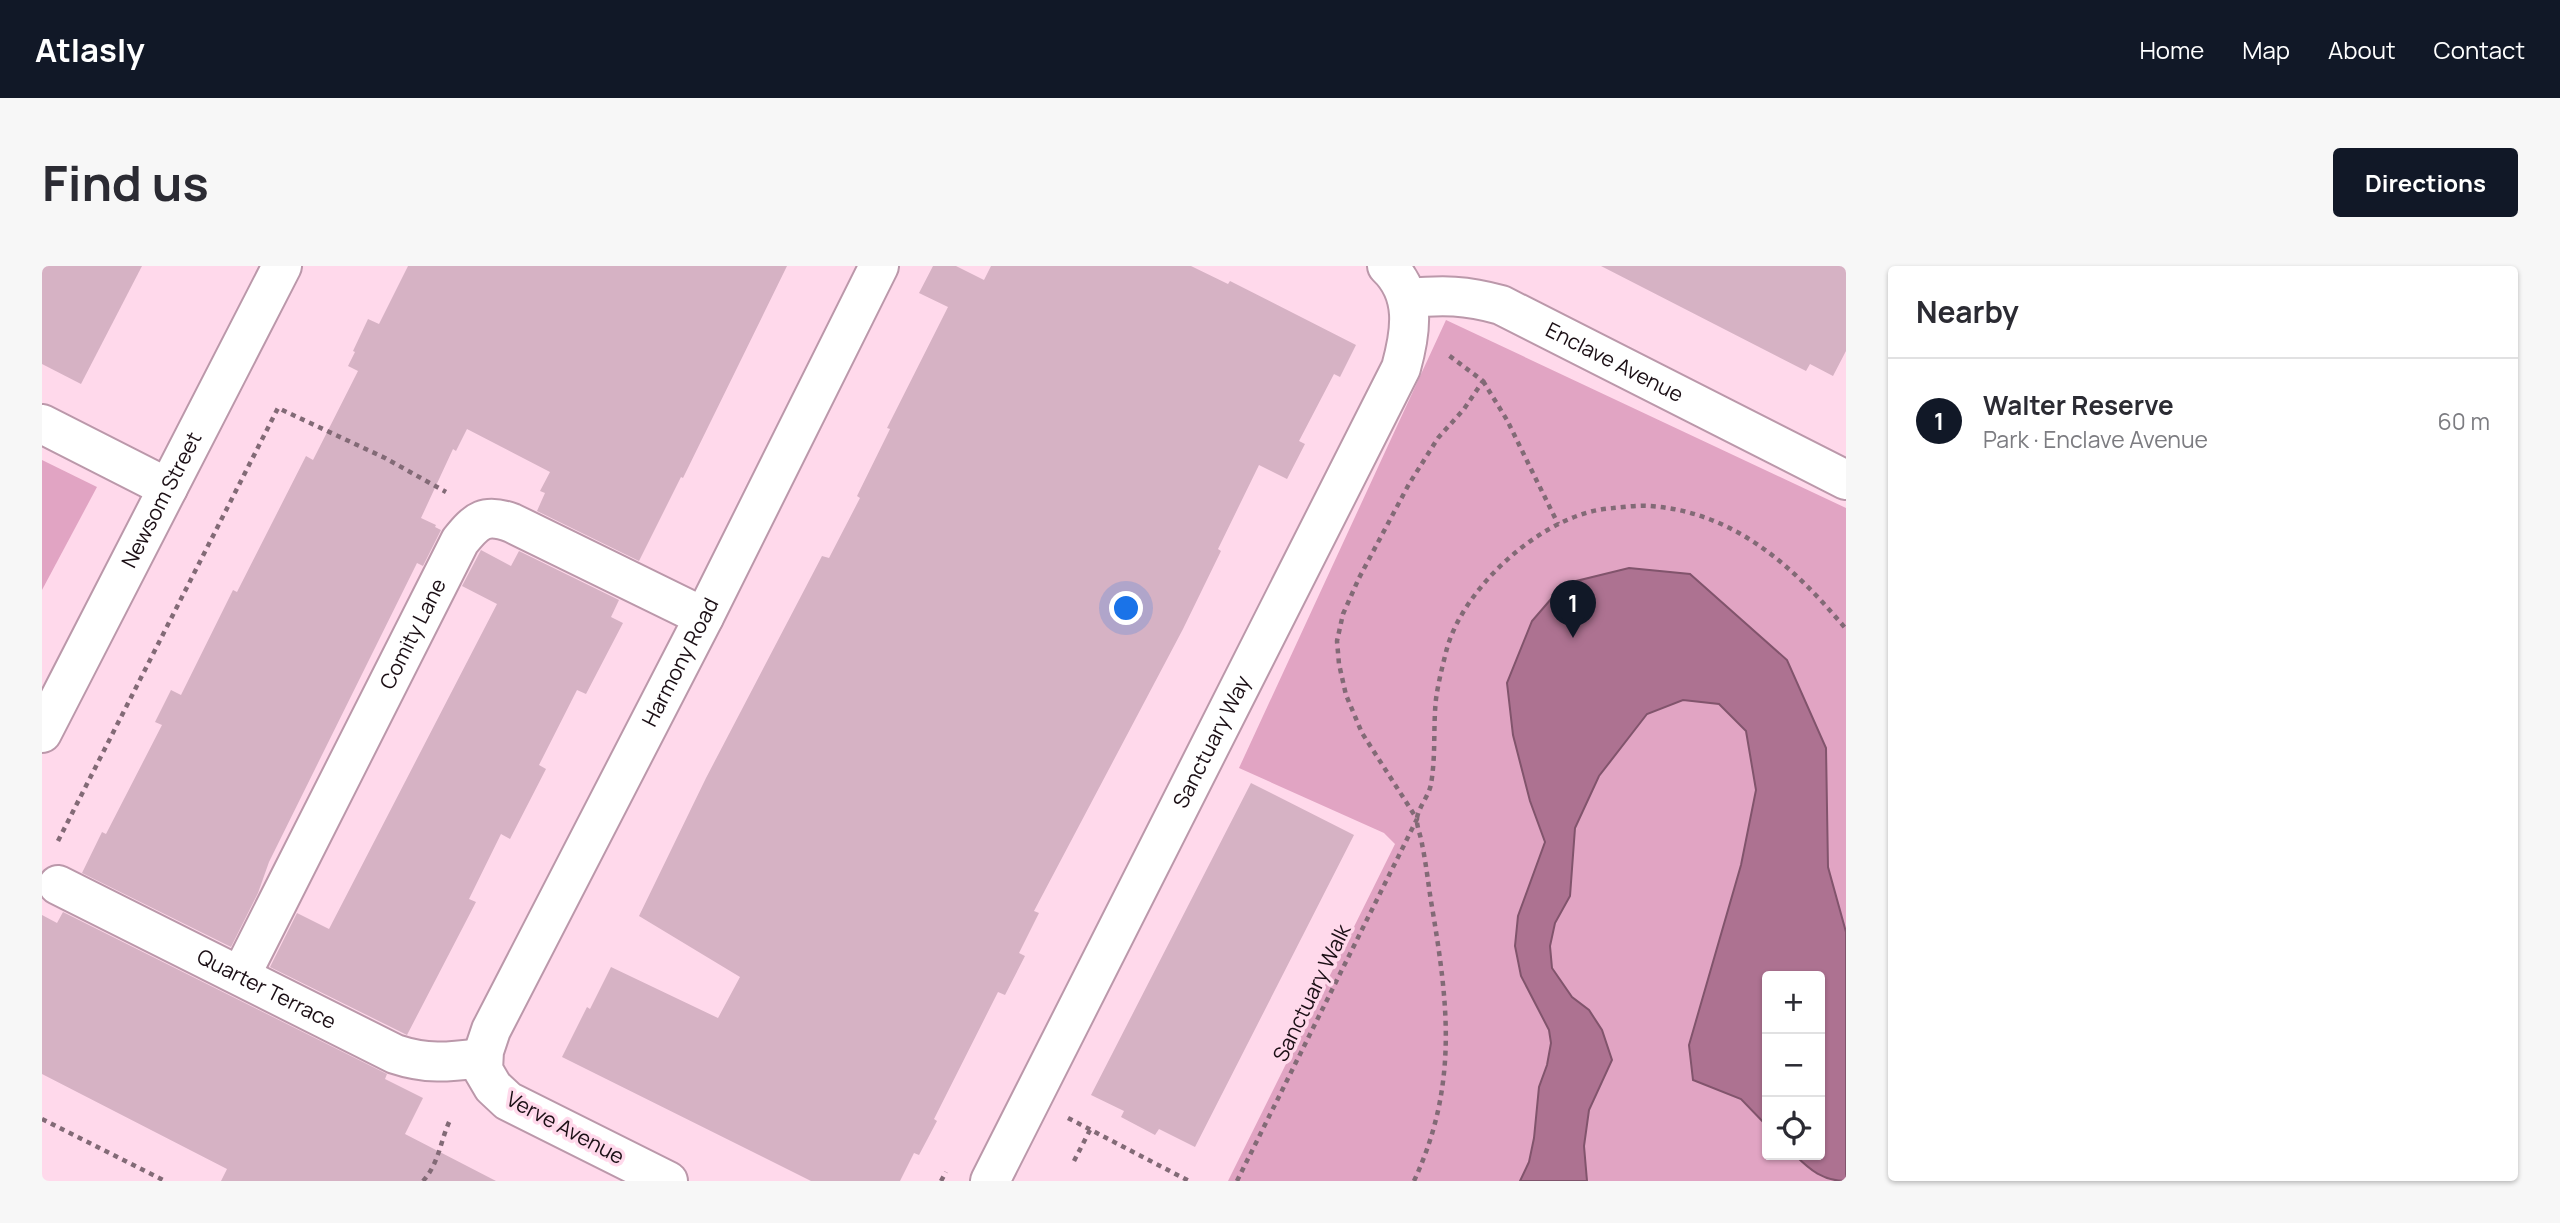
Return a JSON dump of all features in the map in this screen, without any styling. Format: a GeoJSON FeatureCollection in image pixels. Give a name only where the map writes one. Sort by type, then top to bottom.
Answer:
{"type":"FeatureCollection","features":[{"type":"Feature","properties":{"kind":"street","name":"Newsom Street"},"geometry":{"type":"LineString","coordinates":[[42,733],[282,266]]}},
{"type":"Feature","properties":{"kind":"street","name":"Harmony Road"},"geometry":{"type":"LineString","coordinates":[[483,1058],[491,1030],[704,617],[878,266]]}},
{"type":"Feature","properties":{"kind":"street"},"geometry":{"type":"LineString","coordinates":[[1387,266],[1401,283],[1409,312]]}},
{"type":"Feature","properties":{"kind":"street","name":"Enclave Avenue"},"geometry":{"type":"LineString","coordinates":[[1409,312],[1447,295],[1472,297],[1501,305],[1846,480]]}},
{"type":"Feature","properties":{"kind":"street","name":"Sanctuary Way"},"geometry":{"type":"LineString","coordinates":[[990,1181],[1401,368],[1409,312]]}},
{"type":"Feature","properties":{"kind":"street"},"geometry":{"type":"LineString","coordinates":[[42,424],[168,488]]}},
{"type":"Feature","properties":{"kind":"street"},"geometry":{"type":"LineString","coordinates":[[480,521],[490,517],[512,523],[704,617]]}},
{"type":"Feature","properties":{"kind":"street","name":"Comity Lane"},"geometry":{"type":"LineString","coordinates":[[241,975],[460,541],[480,521]]}},
{"type":"Feature","properties":{"kind":"street","name":"Quarter Terrace"},"geometry":{"type":"LineString","coordinates":[[56,867],[241,975],[395,1054],[419,1062],[443,1063],[483,1058]]}},
{"type":"Feature","properties":{"kind":"street","name":"Verve Avenue"},"geometry":{"type":"LineString","coordinates":[[483,1058],[483,1070],[487,1079],[508,1101],[668,1181]]}},
{"type":"Feature","properties":{"kind":"path"},"geometry":{"type":"LineString","coordinates":[[1409,312],[1483,381],[1507,420],[1558,524]]}},
{"type":"Feature","properties":{"kind":"path"},"geometry":{"type":"LineString","coordinates":[[1414,1181],[1438,1114],[1446,1073],[1447,1018],[1440,957],[1417,819],[1362,733],[1346,695],[1337,641],[1343,614],[1359,578],[1409,484],[1438,438],[1464,410],[1483,381]]}},
{"type":"Feature","properties":{"kind":"path"},"geometry":{"type":"LineString","coordinates":[[56,867],[278,408],[385,458],[454,496],[480,521]]}},
{"type":"Feature","properties":{"kind":"path","name":"Sanctuary Walk"},"geometry":{"type":"LineString","coordinates":[[1237,1181],[1417,819],[1430,787],[1435,747],[1436,699],[1447,649],[1468,605],[1494,570],[1521,547],[1558,524],[1603,508],[1649,505],[1689,512],[1726,526],[1767,550],[1794,571],[1846,629]]}},
{"type":"Feature","properties":{"kind":"path"},"geometry":{"type":"LineString","coordinates":[[1030,1098],[1189,1181]]}},
{"type":"Feature","properties":{"kind":"path"},"geometry":{"type":"LineString","coordinates":[[423,1181],[440,1154],[443,1134],[451,1118]]}},
{"type":"Feature","properties":{"kind":"path"},"geometry":{"type":"LineString","coordinates":[[42,1119],[165,1181]]}},
{"type":"Feature","properties":{"kind":"path"},"geometry":{"type":"LineString","coordinates":[[1074,1161],[1090,1130]]}},
{"type":"Feature","properties":{"kind":"shaded area"},"geometry":{"type":"Polygon","coordinates":[[[1446,320],[1846,508],[1846,1181],[1228,1181],[1395,844],[1384,833],[1239,768],[1446,320]]]}},
{"type":"Feature","properties":{"kind":"shaded area"},"geometry":{"type":"Polygon","coordinates":[[[42,460],[97,487],[42,590],[42,460]]]}},
{"type":"Feature","properties":{"kind":"shaded area"},"geometry":{"type":"Polygon","coordinates":[[[1629,568],[1690,574],[1787,660],[1826,748],[1828,867],[1846,932],[1846,1181],[1818,1174],[1800,1160],[1825,1160],[1825,971],[1762,971],[1762,1121],[1741,1099],[1693,1080],[1689,1045],[1741,865],[1756,790],[1746,731],[1719,704],[1683,700],[1647,714],[1599,776],[1575,828],[1570,896],[1555,923],[1550,946],[1552,968],[1572,997],[1589,1010],[1602,1030],[1612,1060],[1589,1110],[1584,1146],[1587,1181],[1520,1181],[1529,1162],[1539,1087],[1551,1043],[1549,1030],[1521,976],[1515,946],[1518,916],[1545,842],[1530,801],[1513,735],[1507,683],[1532,621],[1564,584],[1629,568]]]}},
{"type":"Feature","properties":{"kind":"building"},"geometry":{"type":"Polygon","coordinates":[[[42,266],[142,266],[81,384],[42,364],[42,266]]]}},
{"type":"Feature","properties":{"kind":"building"},"geometry":{"type":"Polygon","coordinates":[[[408,266],[787,266],[683,478],[681,477],[639,561],[537,511],[545,493],[540,491],[550,472],[467,429],[456,451],[453,449],[421,518],[441,530],[423,566],[417,563],[269,862],[258,893],[231,947],[82,873],[102,832],[106,834],[162,725],[155,722],[171,690],[181,695],[233,590],[237,592],[306,456],[313,460],[358,371],[348,366],[368,319],[379,324],[408,266]]]}},
{"type":"Feature","properties":{"kind":"building"},"geometry":{"type":"Polygon","coordinates":[[[933,266],[956,266],[984,280],[991,266],[1191,266],[1228,284],[1230,281],[1356,345],[1340,377],[1334,374],[1299,441],[1305,444],[1287,479],[1259,465],[1183,629],[1034,911],[1039,913],[1019,953],[1025,956],[1005,995],[998,992],[934,1119],[937,1121],[919,1155],[914,1153],[900,1181],[811,1181],[562,1057],[611,967],[718,1018],[740,977],[639,916],[706,778],[822,556],[829,558],[860,498],[857,496],[890,429],[887,428],[948,307],[919,293],[933,266]]]}},
{"type":"Feature","properties":{"kind":"building"},"geometry":{"type":"Polygon","coordinates":[[[1601,266],[1846,266],[1846,351],[1833,376],[1810,364],[1806,371],[1601,266]]]}},
{"type":"Feature","properties":{"kind":"building"},"geometry":{"type":"Polygon","coordinates":[[[481,550],[511,566],[519,551],[619,600],[611,617],[623,623],[586,694],[577,690],[539,765],[546,769],[510,839],[501,834],[469,899],[476,902],[407,1035],[270,967],[297,913],[329,929],[497,604],[462,586],[481,550]]]}},
{"type":"Feature","properties":{"kind":"building"},"geometry":{"type":"Polygon","coordinates":[[[1251,783],[1354,835],[1195,1147],[1159,1129],[1155,1135],[1121,1117],[1124,1111],[1091,1095],[1251,783]]]}},
{"type":"Feature","properties":{"kind":"building"},"geometry":{"type":"Polygon","coordinates":[[[63,912],[387,1074],[385,1079],[423,1098],[405,1134],[496,1181],[221,1181],[227,1169],[42,1074],[42,915],[57,923],[63,912]]]}},
{"type":"Feature","properties":{"kind":"place","name":"Walter Reserve"},"geometry":{"type":"Point","coordinates":[1573,638]}}]}
